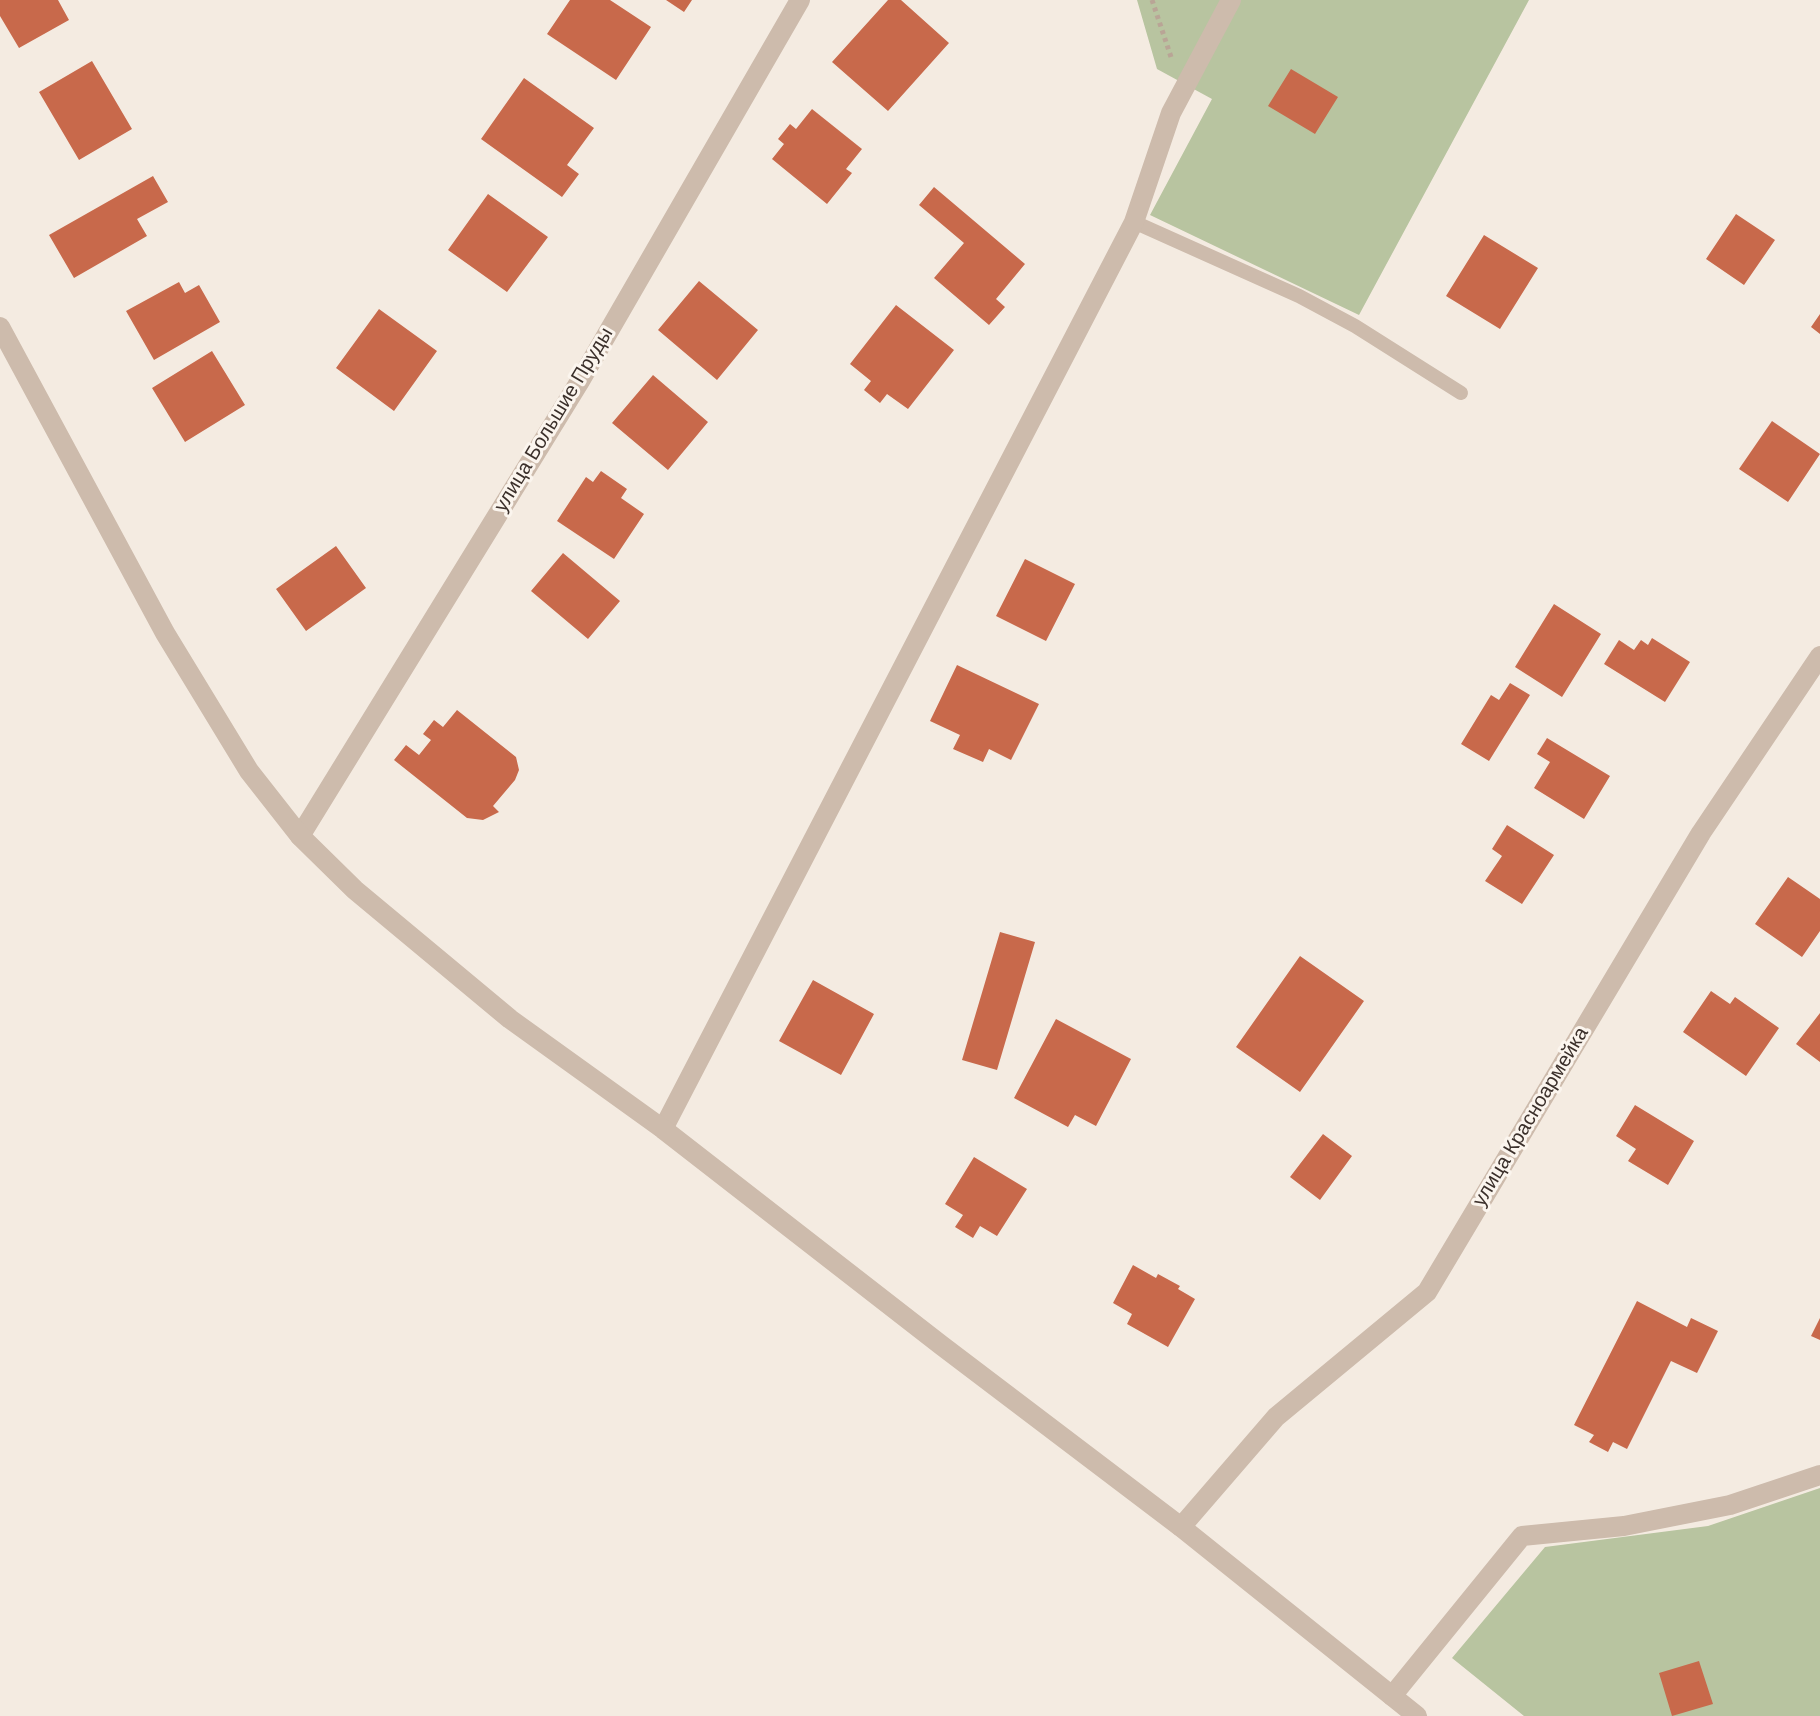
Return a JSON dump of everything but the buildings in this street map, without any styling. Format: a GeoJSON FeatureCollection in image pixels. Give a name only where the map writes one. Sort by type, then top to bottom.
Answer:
{"type":"FeatureCollection","features":[{"type":"Feature","properties":{"kind":"street","name":"улица Большие Пруды"},"geometry":{"type":"LineString","coordinates":[[300,836],[580,381],[800,0]]}},
{"type":"Feature","properties":{"kind":"street"},"geometry":{"type":"LineString","coordinates":[[663,1129],[1134,222],[1171,113],[1231,0]]}},
{"type":"Feature","properties":{"kind":"street"},"geometry":{"type":"LineString","coordinates":[[0,327],[165,633],[249,771],[300,836],[355,890],[510,1019],[663,1129],[1181,1527],[1417,1716]]}},
{"type":"Feature","properties":{"kind":"street","name":"улица Красноармейка"},"geometry":{"type":"LineString","coordinates":[[1181,1527],[1276,1417],[1427,1292],[1701,833],[1820,656]]}},
{"type":"Feature","properties":{"kind":"street"},"geometry":{"type":"LineString","coordinates":[[1392,1696],[1522,1536],[1624,1526],[1715,1508],[1820,1475]]}},
{"type":"Feature","properties":{"kind":"lane"},"geometry":{"type":"LineString","coordinates":[[1134,222],[1299,296],[1355,326],[1461,393]]}},
{"type":"Feature","properties":{"kind":"green space"},"geometry":{"type":"Polygon","coordinates":[[[1137,0],[1529,0],[1359,315],[1150,215],[1212,99],[1157,69],[1137,0]]]}},
{"type":"Feature","properties":{"kind":"green space"},"geometry":{"type":"Polygon","coordinates":[[[1820,1488],[1820,1716],[1524,1716],[1452,1658],[1545,1547],[1708,1526],[1820,1488]]]}}]}
